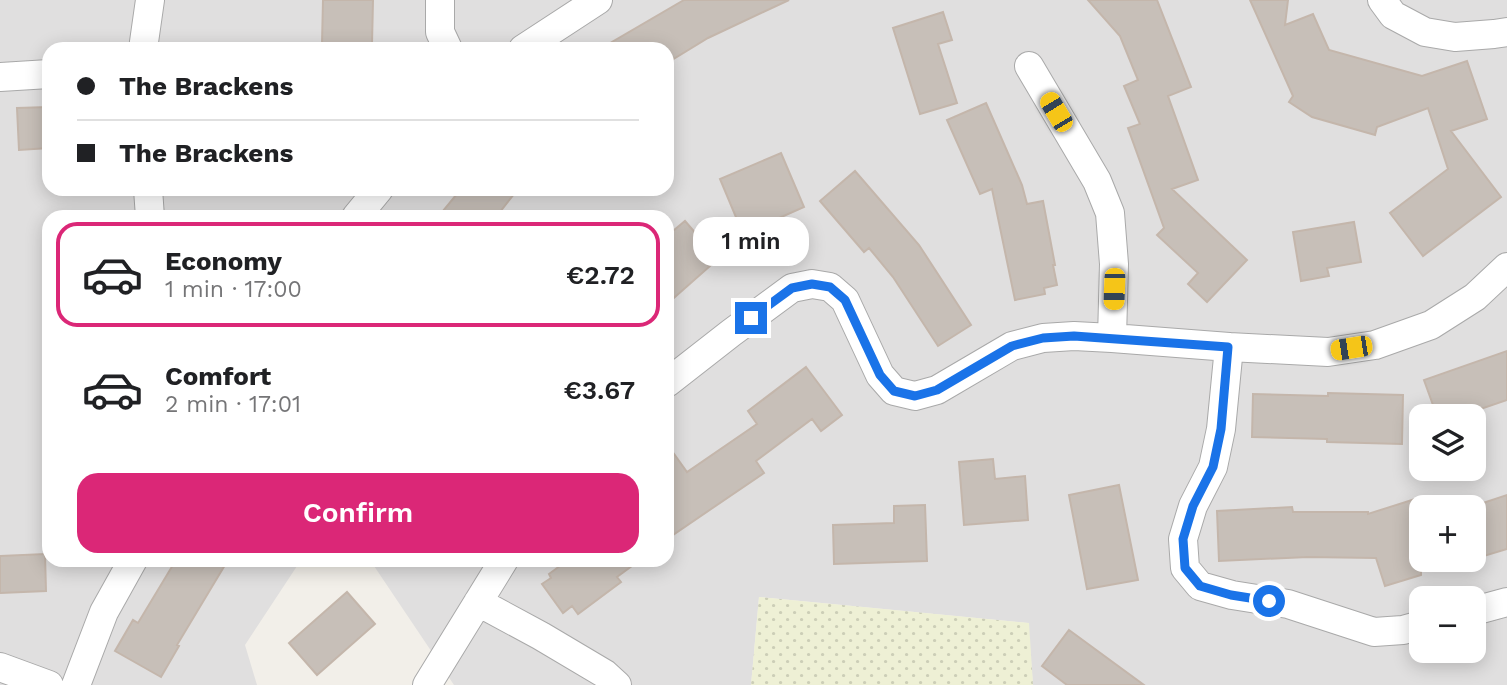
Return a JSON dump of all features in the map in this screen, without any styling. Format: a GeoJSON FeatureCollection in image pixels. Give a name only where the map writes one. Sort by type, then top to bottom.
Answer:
{"type":"FeatureCollection","features":[{"type":"Feature","properties":{"kind":"street"},"geometry":{"type":"LineString","coordinates":[[144,42],[150,0]]}},
{"type":"Feature","properties":{"kind":"street"},"geometry":{"type":"LineString","coordinates":[[440,0],[440,32],[445,42]]}},
{"type":"Feature","properties":{"kind":"street"},"geometry":{"type":"LineString","coordinates":[[534,42],[598,0]]}},
{"type":"Feature","properties":{"kind":"street"},"geometry":{"type":"LineString","coordinates":[[1382,0],[1393,15],[1425,32],[1455,37],[1507,32]]}},
{"type":"Feature","properties":{"kind":"street"},"geometry":{"type":"LineString","coordinates":[[1029,66],[1097,181],[1110,213],[1115,264],[1112,338]]}},
{"type":"Feature","properties":{"kind":"street"},"geometry":{"type":"LineString","coordinates":[[0,77],[42,75]]}},
{"type":"Feature","properties":{"kind":"street"},"geometry":{"type":"LineString","coordinates":[[362,210],[373,196]]}},
{"type":"Feature","properties":{"kind":"street"},"geometry":{"type":"LineString","coordinates":[[674,378],[792,288],[812,284],[830,287],[845,300],[880,375],[894,391],[915,396],[937,390],[1012,346],[1043,338],[1074,336],[1328,352],[1375,345],[1431,325],[1475,297],[1507,267]]}},
{"type":"Feature","properties":{"kind":"street"},"geometry":{"type":"LineString","coordinates":[[1228,347],[1221,429],[1213,467],[1193,506],[1183,539],[1185,568],[1200,586],[1231,595],[1288,604],[1374,632],[1409,628]]}},
{"type":"Feature","properties":{"kind":"street"},"geometry":{"type":"LineString","coordinates":[[76,685],[104,612],[129,567]]}},
{"type":"Feature","properties":{"kind":"street"},"geometry":{"type":"LineString","coordinates":[[427,685],[500,567]]}},
{"type":"Feature","properties":{"kind":"street"},"geometry":{"type":"LineString","coordinates":[[478,602],[605,674],[617,685]]}},
{"type":"Feature","properties":{"kind":"street"},"geometry":{"type":"LineString","coordinates":[[1486,608],[1507,602]]}},
{"type":"Feature","properties":{"kind":"street"},"geometry":{"type":"LineString","coordinates":[[0,667],[50,685]]}},
{"type":"Feature","properties":{"kind":"shaded area"},"geometry":{"type":"Polygon","coordinates":[[[0,0],[1507,0],[1507,685],[1033,685],[1028,623],[759,597],[751,685],[454,685],[375,567],[674,567],[674,210],[42,210],[42,567],[296,567],[245,645],[257,685],[0,685],[0,0]]]}},
{"type":"Feature","properties":{"kind":"green space"},"geometry":{"type":"Polygon","coordinates":[[[759,597],[1029,623],[1033,685],[751,685],[759,597]]]}},
{"type":"Feature","properties":{"kind":"building"},"geometry":{"type":"Polygon","coordinates":[[[323,0],[373,0],[372,42],[322,42],[323,0]]]}},
{"type":"Feature","properties":{"kind":"building"},"geometry":{"type":"Polygon","coordinates":[[[684,0],[789,0],[708,38],[674,59],[674,42],[612,42],[684,0]]]}},
{"type":"Feature","properties":{"kind":"building"},"geometry":{"type":"Polygon","coordinates":[[[1088,0],[1157,0],[1191,87],[1168,96],[1198,180],[1172,189],[1247,260],[1207,302],[1188,284],[1198,273],[1157,235],[1164,228],[1128,128],[1140,124],[1124,86],[1138,80],[1120,36],[1088,0]]]}},
{"type":"Feature","properties":{"kind":"building"},"geometry":{"type":"Polygon","coordinates":[[[1250,0],[1288,0],[1285,25],[1313,14],[1329,50],[1422,76],[1467,61],[1487,119],[1451,131],[1501,197],[1423,256],[1390,213],[1448,169],[1428,108],[1377,127],[1375,135],[1312,117],[1289,102],[1293,96],[1250,0]]]}},
{"type":"Feature","properties":{"kind":"building"},"geometry":{"type":"Polygon","coordinates":[[[943,12],[952,40],[938,44],[957,103],[920,114],[893,28],[943,12]]]}},
{"type":"Feature","properties":{"kind":"building"},"geometry":{"type":"Polygon","coordinates":[[[986,103],[1022,185],[1027,204],[1043,201],[1057,285],[1044,288],[1045,294],[1015,300],[992,189],[980,194],[947,120],[986,103]]]}},
{"type":"Feature","properties":{"kind":"building"},"geometry":{"type":"Polygon","coordinates":[[[42,107],[42,148],[19,150],[17,108],[42,107]]]}},
{"type":"Feature","properties":{"kind":"building"},"geometry":{"type":"Polygon","coordinates":[[[781,153],[804,207],[743,234],[720,179],[781,153]]]}},
{"type":"Feature","properties":{"kind":"building"},"geometry":{"type":"Polygon","coordinates":[[[855,171],[919,245],[971,325],[938,346],[893,277],[869,248],[864,252],[820,201],[855,171]]]}},
{"type":"Feature","properties":{"kind":"building"},"geometry":{"type":"Polygon","coordinates":[[[455,196],[512,196],[502,210],[444,210],[455,196]]]}},
{"type":"Feature","properties":{"kind":"building"},"geometry":{"type":"Polygon","coordinates":[[[685,221],[718,259],[674,298],[674,230],[685,221]]]}},
{"type":"Feature","properties":{"kind":"building"},"geometry":{"type":"Polygon","coordinates":[[[1354,222],[1361,262],[1327,268],[1329,276],[1301,281],[1293,232],[1354,222]]]}},
{"type":"Feature","properties":{"kind":"building"},"geometry":{"type":"Polygon","coordinates":[[[1507,351],[1507,400],[1486,407],[1486,404],[1433,404],[1424,380],[1507,351]]]}},
{"type":"Feature","properties":{"kind":"building"},"geometry":{"type":"Polygon","coordinates":[[[806,367],[842,415],[821,431],[812,419],[756,461],[764,473],[674,534],[674,454],[687,472],[757,424],[748,411],[806,367]]]}},
{"type":"Feature","properties":{"kind":"building"},"geometry":{"type":"Polygon","coordinates":[[[1328,393],[1403,395],[1402,444],[1252,437],[1253,394],[1328,396],[1328,393]]]}},
{"type":"Feature","properties":{"kind":"building"},"geometry":{"type":"Polygon","coordinates":[[[993,459],[995,479],[1025,476],[1028,520],[964,525],[959,462],[993,459]]]}},
{"type":"Feature","properties":{"kind":"building"},"geometry":{"type":"Polygon","coordinates":[[[1119,485],[1138,580],[1087,589],[1069,495],[1119,485]]]}},
{"type":"Feature","properties":{"kind":"building"},"geometry":{"type":"Polygon","coordinates":[[[1507,495],[1507,549],[1486,555],[1486,502],[1507,495]]]}},
{"type":"Feature","properties":{"kind":"building"},"geometry":{"type":"Polygon","coordinates":[[[1409,501],[1409,572],[1421,572],[1421,575],[1385,586],[1376,558],[1308,557],[1219,561],[1217,511],[1292,507],[1293,512],[1368,514],[1409,501]]]}},
{"type":"Feature","properties":{"kind":"building"},"geometry":{"type":"Polygon","coordinates":[[[925,505],[927,561],[834,564],[833,525],[894,523],[894,506],[925,505]]]}},
{"type":"Feature","properties":{"kind":"building"},"geometry":{"type":"Polygon","coordinates":[[[42,554],[46,591],[0,593],[0,556],[42,554]]]}},
{"type":"Feature","properties":{"kind":"building"},"geometry":{"type":"Polygon","coordinates":[[[172,567],[224,567],[161,677],[115,651],[133,620],[138,623],[172,567]]]}},
{"type":"Feature","properties":{"kind":"building"},"geometry":{"type":"Polygon","coordinates":[[[558,567],[631,567],[617,577],[621,582],[578,614],[572,606],[563,613],[542,584],[551,578],[549,574],[558,567]]]}},
{"type":"Feature","properties":{"kind":"building"},"geometry":{"type":"Polygon","coordinates":[[[347,592],[375,624],[317,675],[289,643],[347,592]]]}},
{"type":"Feature","properties":{"kind":"building"},"geometry":{"type":"Polygon","coordinates":[[[1069,630],[1144,685],[1067,685],[1042,666],[1069,630]]]}},
{"type":"Feature","properties":{"kind":"route"},"geometry":{"type":"LineString","coordinates":[[751,318],[792,288],[812,284],[830,287],[845,300],[880,375],[894,391],[915,396],[937,390],[1012,346],[1043,338],[1074,336],[1228,347],[1221,429],[1213,467],[1193,506],[1183,539],[1185,568],[1200,586],[1231,595],[1269,601]]}}]}
